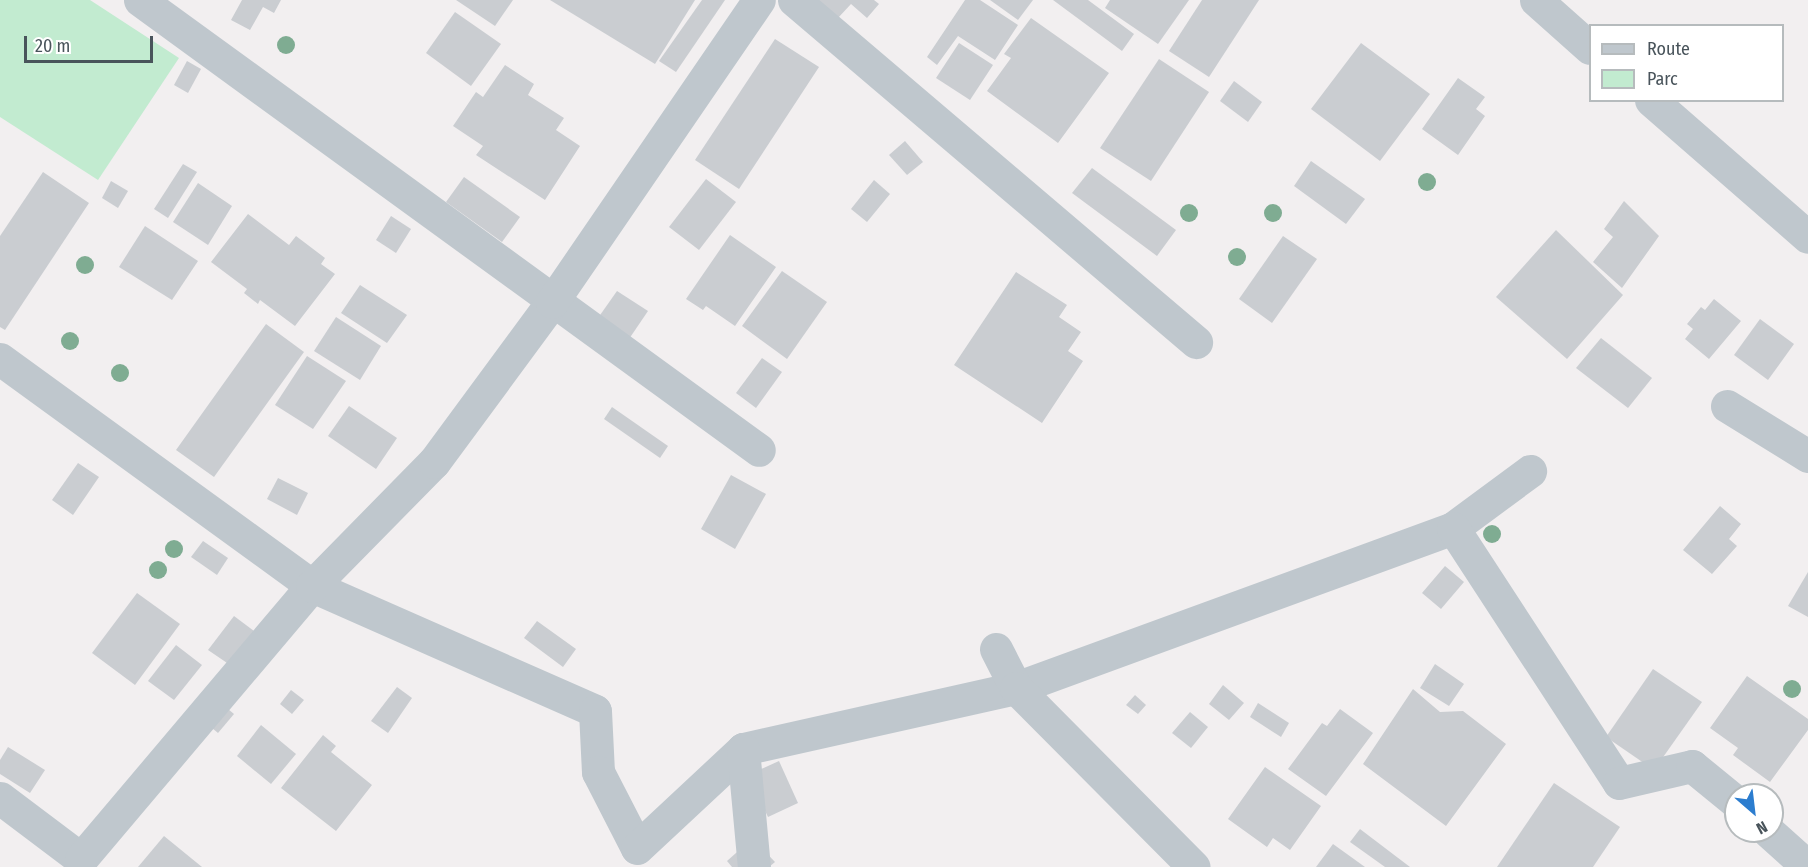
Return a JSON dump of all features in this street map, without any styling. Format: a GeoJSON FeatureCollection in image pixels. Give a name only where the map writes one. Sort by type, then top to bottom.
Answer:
{"type":"FeatureCollection","features":[{"type":"Feature","properties":{"kind":"street"},"geometry":{"type":"LineString","coordinates":[[140,0],[552,302],[759,450]]}},
{"type":"Feature","properties":{"kind":"street"},"geometry":{"type":"LineString","coordinates":[[0,798],[81,859],[312,586],[434,462],[552,302],[759,0]]}},
{"type":"Feature","properties":{"kind":"street"},"geometry":{"type":"LineString","coordinates":[[794,0],[1196,342]]}},
{"type":"Feature","properties":{"kind":"street"},"geometry":{"type":"LineString","coordinates":[[1536,0],[1589,47]]}},
{"type":"Feature","properties":{"kind":"street"},"geometry":{"type":"LineString","coordinates":[[1653,102],[1808,237]]}},
{"type":"Feature","properties":{"kind":"street"},"geometry":{"type":"LineString","coordinates":[[0,359],[312,586],[595,711],[598,772],[637,848],[743,749],[1016,688],[1453,528],[1530,471]]}},
{"type":"Feature","properties":{"kind":"street"},"geometry":{"type":"LineString","coordinates":[[1727,406],[1808,456]]}},
{"type":"Feature","properties":{"kind":"street"},"geometry":{"type":"LineString","coordinates":[[1453,528],[1619,783],[1692,766],[1724,792]]}},
{"type":"Feature","properties":{"kind":"street"},"geometry":{"type":"LineString","coordinates":[[996,649],[1016,688],[1194,867]]}},
{"type":"Feature","properties":{"kind":"street"},"geometry":{"type":"LineString","coordinates":[[743,749],[754,867]]}},
{"type":"Feature","properties":{"kind":"street"},"geometry":{"type":"LineString","coordinates":[[1781,843],[1808,867]]}},
{"type":"Feature","properties":{"kind":"green space"},"geometry":{"type":"Polygon","coordinates":[[[0,0],[90,0],[179,58],[98,180],[0,117],[0,0]]]}},
{"type":"Feature","properties":{"kind":"building"},"geometry":{"type":"Polygon","coordinates":[[[242,0],[281,0],[274,13],[263,7],[250,30],[231,20],[242,0]]]}},
{"type":"Feature","properties":{"kind":"building"},"geometry":{"type":"Polygon","coordinates":[[[456,0],[513,0],[495,26],[456,0]]]}},
{"type":"Feature","properties":{"kind":"building"},"geometry":{"type":"Polygon","coordinates":[[[550,0],[695,0],[655,64],[550,0]]]}},
{"type":"Feature","properties":{"kind":"building"},"geometry":{"type":"Polygon","coordinates":[[[702,0],[725,0],[676,72],[659,61],[702,0]]]}},
{"type":"Feature","properties":{"kind":"building"},"geometry":{"type":"Polygon","coordinates":[[[818,0],[874,0],[879,4],[867,18],[851,4],[838,18],[818,0]]]}},
{"type":"Feature","properties":{"kind":"building"},"geometry":{"type":"Polygon","coordinates":[[[965,0],[980,0],[1018,25],[995,60],[958,36],[937,65],[927,57],[965,0]]]}},
{"type":"Feature","properties":{"kind":"building"},"geometry":{"type":"Polygon","coordinates":[[[990,0],[1033,0],[1018,20],[990,0]]]}},
{"type":"Feature","properties":{"kind":"building"},"geometry":{"type":"Polygon","coordinates":[[[1053,0],[1088,0],[1134,34],[1122,51],[1053,0]]]}},
{"type":"Feature","properties":{"kind":"building"},"geometry":{"type":"Polygon","coordinates":[[[1110,0],[1189,0],[1158,44],[1105,8],[1110,0]]]}},
{"type":"Feature","properties":{"kind":"building"},"geometry":{"type":"Polygon","coordinates":[[[1202,0],[1259,0],[1209,77],[1169,51],[1202,0]]]}},
{"type":"Feature","properties":{"kind":"building"},"geometry":{"type":"Polygon","coordinates":[[[455,12],[501,44],[471,86],[426,53],[455,12]]]}},
{"type":"Feature","properties":{"kind":"building"},"geometry":{"type":"Polygon","coordinates":[[[1031,18],[1109,73],[1058,143],[987,91],[1011,58],[1004,54],[1031,18]]]}},
{"type":"Feature","properties":{"kind":"building"},"geometry":{"type":"Polygon","coordinates":[[[775,39],[819,67],[739,189],[695,160],[775,39]]]}},
{"type":"Feature","properties":{"kind":"building"},"geometry":{"type":"Polygon","coordinates":[[[959,43],[993,65],[970,100],[936,78],[959,43]]]}},
{"type":"Feature","properties":{"kind":"building"},"geometry":{"type":"Polygon","coordinates":[[[1361,43],[1430,94],[1380,161],[1311,109],[1361,43]]]}},
{"type":"Feature","properties":{"kind":"building"},"geometry":{"type":"Polygon","coordinates":[[[1159,59],[1209,92],[1151,181],[1100,148],[1159,59]]]}},
{"type":"Feature","properties":{"kind":"building"},"geometry":{"type":"Polygon","coordinates":[[[187,61],[201,69],[188,93],[174,85],[187,61]]]}},
{"type":"Feature","properties":{"kind":"building"},"geometry":{"type":"Polygon","coordinates":[[[505,65],[534,84],[528,95],[564,118],[556,130],[580,146],[545,200],[476,155],[483,146],[453,126],[476,92],[483,97],[505,65]]]}},
{"type":"Feature","properties":{"kind":"building"},"geometry":{"type":"Polygon","coordinates":[[[1458,78],[1485,97],[1476,109],[1485,116],[1458,155],[1422,129],[1458,78]]]}},
{"type":"Feature","properties":{"kind":"building"},"geometry":{"type":"Polygon","coordinates":[[[1234,81],[1262,102],[1248,122],[1220,101],[1234,81]]]}},
{"type":"Feature","properties":{"kind":"building"},"geometry":{"type":"Polygon","coordinates":[[[905,141],[923,162],[907,175],[889,155],[905,141]]]}},
{"type":"Feature","properties":{"kind":"building"},"geometry":{"type":"Polygon","coordinates":[[[1311,161],[1365,199],[1346,224],[1294,186],[1311,161]]]}},
{"type":"Feature","properties":{"kind":"building"},"geometry":{"type":"Polygon","coordinates":[[[183,164],[197,172],[168,218],[154,209],[183,164]]]}},
{"type":"Feature","properties":{"kind":"building"},"geometry":{"type":"Polygon","coordinates":[[[1092,168],[1176,230],[1157,256],[1072,193],[1092,168]]]}},
{"type":"Feature","properties":{"kind":"building"},"geometry":{"type":"Polygon","coordinates":[[[43,172],[89,203],[5,330],[0,327],[0,236],[43,172]]]}},
{"type":"Feature","properties":{"kind":"building"},"geometry":{"type":"Polygon","coordinates":[[[464,177],[520,217],[502,242],[446,202],[464,177]]]}},
{"type":"Feature","properties":{"kind":"building"},"geometry":{"type":"Polygon","coordinates":[[[706,179],[736,202],[699,250],[669,227],[706,179]]]}},
{"type":"Feature","properties":{"kind":"building"},"geometry":{"type":"Polygon","coordinates":[[[874,180],[890,194],[867,222],[851,209],[874,180]]]}},
{"type":"Feature","properties":{"kind":"building"},"geometry":{"type":"Polygon","coordinates":[[[111,181],[128,191],[118,208],[102,198],[111,181]]]}},
{"type":"Feature","properties":{"kind":"building"},"geometry":{"type":"Polygon","coordinates":[[[198,183],[232,206],[208,245],[173,222],[198,183]]]}},
{"type":"Feature","properties":{"kind":"building"},"geometry":{"type":"Polygon","coordinates":[[[1624,201],[1659,236],[1622,288],[1593,262],[1613,237],[1604,229],[1624,201]]]}},
{"type":"Feature","properties":{"kind":"building"},"geometry":{"type":"Polygon","coordinates":[[[248,214],[289,245],[296,236],[325,258],[321,264],[335,274],[295,326],[260,300],[258,304],[244,293],[247,289],[211,262],[248,214]]]}},
{"type":"Feature","properties":{"kind":"building"},"geometry":{"type":"Polygon","coordinates":[[[391,216],[411,229],[396,253],[376,240],[391,216]]]}},
{"type":"Feature","properties":{"kind":"building"},"geometry":{"type":"Polygon","coordinates":[[[145,226],[198,261],[172,300],[119,267],[145,226]]]}},
{"type":"Feature","properties":{"kind":"building"},"geometry":{"type":"Polygon","coordinates":[[[1556,230],[1623,295],[1567,359],[1496,297],[1556,230]]]}},
{"type":"Feature","properties":{"kind":"building"},"geometry":{"type":"Polygon","coordinates":[[[730,235],[776,267],[735,326],[706,306],[703,310],[686,299],[730,235]]]}},
{"type":"Feature","properties":{"kind":"building"},"geometry":{"type":"Polygon","coordinates":[[[1283,236],[1317,259],[1272,323],[1239,299],[1283,236]]]}},
{"type":"Feature","properties":{"kind":"building"},"geometry":{"type":"Polygon","coordinates":[[[782,271],[827,302],[787,359],[742,326],[782,271]]]}},
{"type":"Feature","properties":{"kind":"building"},"geometry":{"type":"Polygon","coordinates":[[[1016,272],[1067,305],[1059,317],[1081,332],[1068,351],[1083,361],[1042,423],[954,365],[1016,272]]]}},
{"type":"Feature","properties":{"kind":"building"},"geometry":{"type":"Polygon","coordinates":[[[360,285],[407,315],[387,343],[341,313],[360,285]]]}},
{"type":"Feature","properties":{"kind":"building"},"geometry":{"type":"Polygon","coordinates":[[[617,291],[648,311],[629,339],[598,318],[617,291]]]}},
{"type":"Feature","properties":{"kind":"building"},"geometry":{"type":"Polygon","coordinates":[[[1714,299],[1741,321],[1709,359],[1685,339],[1693,329],[1687,324],[1701,307],[1705,310],[1714,299]]]}},
{"type":"Feature","properties":{"kind":"building"},"geometry":{"type":"Polygon","coordinates":[[[336,317],[381,346],[360,380],[314,351],[336,317]]]}},
{"type":"Feature","properties":{"kind":"building"},"geometry":{"type":"Polygon","coordinates":[[[1760,319],[1794,344],[1768,380],[1734,355],[1760,319]]]}},
{"type":"Feature","properties":{"kind":"building"},"geometry":{"type":"Polygon","coordinates":[[[266,324],[304,352],[214,477],[176,450],[266,324]]]}},
{"type":"Feature","properties":{"kind":"building"},"geometry":{"type":"Polygon","coordinates":[[[1601,338],[1652,378],[1628,408],[1576,368],[1601,338]]]}},
{"type":"Feature","properties":{"kind":"building"},"geometry":{"type":"Polygon","coordinates":[[[307,356],[346,381],[313,429],[275,405],[307,356]]]}},
{"type":"Feature","properties":{"kind":"building"},"geometry":{"type":"Polygon","coordinates":[[[762,358],[782,372],[756,408],[736,393],[762,358]]]}},
{"type":"Feature","properties":{"kind":"building"},"geometry":{"type":"Polygon","coordinates":[[[349,406],[397,438],[376,469],[328,436],[349,406]]]}},
{"type":"Feature","properties":{"kind":"building"},"geometry":{"type":"Polygon","coordinates":[[[612,407],[668,446],[660,458],[604,419],[612,407]]]}},
{"type":"Feature","properties":{"kind":"building"},"geometry":{"type":"Polygon","coordinates":[[[78,463],[99,477],[73,515],[52,500],[78,463]]]}},
{"type":"Feature","properties":{"kind":"building"},"geometry":{"type":"Polygon","coordinates":[[[731,475],[766,494],[735,549],[701,529],[731,475]]]}},
{"type":"Feature","properties":{"kind":"building"},"geometry":{"type":"Polygon","coordinates":[[[278,478],[308,493],[297,515],[267,499],[278,478]]]}},
{"type":"Feature","properties":{"kind":"building"},"geometry":{"type":"Polygon","coordinates":[[[1720,506],[1741,524],[1729,539],[1737,546],[1712,574],[1683,550],[1720,506]]]}},
{"type":"Feature","properties":{"kind":"building"},"geometry":{"type":"Polygon","coordinates":[[[203,541],[228,558],[217,575],[191,557],[203,541]]]}},
{"type":"Feature","properties":{"kind":"building"},"geometry":{"type":"Polygon","coordinates":[[[1445,566],[1464,582],[1441,609],[1422,593],[1445,566]]]}},
{"type":"Feature","properties":{"kind":"building"},"geometry":{"type":"Polygon","coordinates":[[[1808,572],[1808,617],[1788,606],[1808,572]]]}},
{"type":"Feature","properties":{"kind":"building"},"geometry":{"type":"Polygon","coordinates":[[[137,593],[180,624],[135,685],[92,653],[137,593]]]}},
{"type":"Feature","properties":{"kind":"building"},"geometry":{"type":"Polygon","coordinates":[[[234,616],[258,634],[233,667],[208,650],[234,616]]]}},
{"type":"Feature","properties":{"kind":"building"},"geometry":{"type":"Polygon","coordinates":[[[537,621],[576,649],[563,667],[524,638],[537,621]]]}},
{"type":"Feature","properties":{"kind":"building"},"geometry":{"type":"Polygon","coordinates":[[[176,645],[202,665],[174,700],[148,681],[176,645]]]}},
{"type":"Feature","properties":{"kind":"building"},"geometry":{"type":"Polygon","coordinates":[[[1435,664],[1464,684],[1449,706],[1420,688],[1435,664]]]}},
{"type":"Feature","properties":{"kind":"building"},"geometry":{"type":"Polygon","coordinates":[[[1653,669],[1702,702],[1654,770],[1606,737],[1653,669]]]}},
{"type":"Feature","properties":{"kind":"building"},"geometry":{"type":"Polygon","coordinates":[[[1747,676],[1808,719],[1808,730],[1770,782],[1733,755],[1738,748],[1710,728],[1747,676]]]}},
{"type":"Feature","properties":{"kind":"building"},"geometry":{"type":"Polygon","coordinates":[[[1223,685],[1244,703],[1229,720],[1209,704],[1223,685]]]}},
{"type":"Feature","properties":{"kind":"building"},"geometry":{"type":"Polygon","coordinates":[[[397,687],[412,698],[388,733],[371,721],[397,687]]]}},
{"type":"Feature","properties":{"kind":"building"},"geometry":{"type":"Polygon","coordinates":[[[1413,689],[1440,712],[1463,711],[1506,744],[1446,826],[1363,764],[1413,689]]]}},
{"type":"Feature","properties":{"kind":"building"},"geometry":{"type":"Polygon","coordinates":[[[291,690],[304,700],[292,714],[280,704],[291,690]]]}},
{"type":"Feature","properties":{"kind":"building"},"geometry":{"type":"Polygon","coordinates":[[[1135,695],[1146,705],[1138,714],[1126,705],[1135,695]]]}},
{"type":"Feature","properties":{"kind":"building"},"geometry":{"type":"Polygon","coordinates":[[[1258,703],[1289,723],[1281,737],[1250,717],[1258,703]]]}},
{"type":"Feature","properties":{"kind":"building"},"geometry":{"type":"Polygon","coordinates":[[[222,704],[234,714],[218,733],[206,723],[222,704]]]}},
{"type":"Feature","properties":{"kind":"building"},"geometry":{"type":"Polygon","coordinates":[[[1340,709],[1373,733],[1326,796],[1288,769],[1322,723],[1327,726],[1340,709]]]}},
{"type":"Feature","properties":{"kind":"building"},"geometry":{"type":"Polygon","coordinates":[[[1190,712],[1208,727],[1191,748],[1172,733],[1190,712]]]}},
{"type":"Feature","properties":{"kind":"building"},"geometry":{"type":"Polygon","coordinates":[[[261,725],[296,754],[271,784],[237,756],[261,725]]]}},
{"type":"Feature","properties":{"kind":"building"},"geometry":{"type":"Polygon","coordinates":[[[323,735],[336,746],[331,752],[372,785],[336,831],[281,788],[323,735]]]}},
{"type":"Feature","properties":{"kind":"building"},"geometry":{"type":"Polygon","coordinates":[[[8,747],[45,770],[30,793],[0,774],[0,760],[8,747]]]}},
{"type":"Feature","properties":{"kind":"building"},"geometry":{"type":"Polygon","coordinates":[[[779,761],[798,803],[768,817],[748,775],[779,761]]]}},
{"type":"Feature","properties":{"kind":"building"},"geometry":{"type":"Polygon","coordinates":[[[1265,767],[1321,806],[1290,850],[1273,838],[1267,847],[1228,819],[1265,767]]]}},
{"type":"Feature","properties":{"kind":"building"},"geometry":{"type":"Polygon","coordinates":[[[1554,783],[1620,827],[1593,867],[1497,867],[1554,783]]]}},
{"type":"Feature","properties":{"kind":"building"},"geometry":{"type":"Polygon","coordinates":[[[1360,829],[1410,867],[1385,867],[1350,842],[1360,829]]]}},
{"type":"Feature","properties":{"kind":"building"},"geometry":{"type":"Polygon","coordinates":[[[164,836],[202,867],[138,867],[164,836]]]}},
{"type":"Feature","properties":{"kind":"building"},"geometry":{"type":"Polygon","coordinates":[[[1333,844],[1365,867],[1316,867],[1333,844]]]}},
{"type":"Feature","properties":{"kind":"building"},"geometry":{"type":"Polygon","coordinates":[[[745,845],[760,846],[775,862],[769,867],[732,867],[727,861],[745,845]]]}}]}
